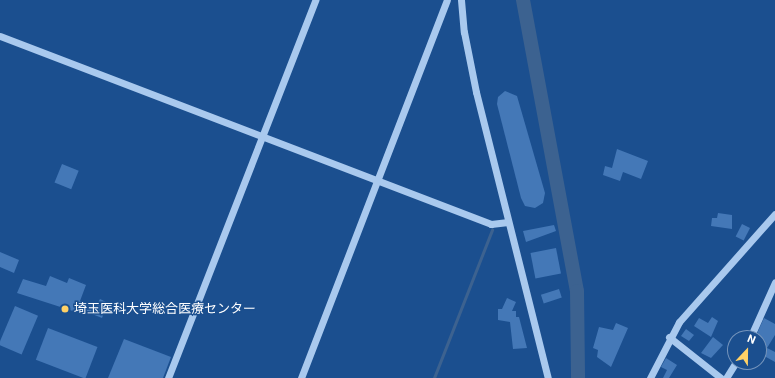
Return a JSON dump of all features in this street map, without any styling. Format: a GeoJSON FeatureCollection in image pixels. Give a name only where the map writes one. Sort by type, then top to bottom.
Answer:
{"type":"FeatureCollection","features":[{"type":"Feature","properties":{"kind":"street"},"geometry":{"type":"LineString","coordinates":[[168,378],[315,0]]}},
{"type":"Feature","properties":{"kind":"street"},"geometry":{"type":"LineString","coordinates":[[301,378],[447,0]]}},
{"type":"Feature","properties":{"kind":"street"},"geometry":{"type":"LineString","coordinates":[[461,0],[464,32],[476,92],[548,378]]}},
{"type":"Feature","properties":{"kind":"street"},"geometry":{"type":"LineString","coordinates":[[0,36],[491,224],[508,222]]}},
{"type":"Feature","properties":{"kind":"street"},"geometry":{"type":"LineString","coordinates":[[650,378],[669,337],[690,308],[775,214]]}},
{"type":"Feature","properties":{"kind":"street"},"geometry":{"type":"LineString","coordinates":[[754,330],[775,282]]}},
{"type":"Feature","properties":{"kind":"street"},"geometry":{"type":"LineString","coordinates":[[669,337],[721,378]]}},
{"type":"Feature","properties":{"kind":"building"},"geometry":{"type":"Polygon","coordinates":[[[505,91],[517,96],[545,193],[543,203],[535,208],[525,206],[521,198],[497,104],[498,97],[505,91]]]}},
{"type":"Feature","properties":{"kind":"building"},"geometry":{"type":"Polygon","coordinates":[[[617,149],[648,161],[641,179],[623,172],[620,181],[603,175],[605,166],[612,168],[617,149]]]}},
{"type":"Feature","properties":{"kind":"building"},"geometry":{"type":"Polygon","coordinates":[[[62,164],[79,171],[71,189],[55,183],[62,164]]]}},
{"type":"Feature","properties":{"kind":"building"},"geometry":{"type":"Polygon","coordinates":[[[718,213],[732,215],[732,229],[711,226],[712,218],[717,218],[718,213]]]}},
{"type":"Feature","properties":{"kind":"building"},"geometry":{"type":"Polygon","coordinates":[[[742,224],[750,228],[744,241],[736,236],[742,224]]]}},
{"type":"Feature","properties":{"kind":"building"},"geometry":{"type":"Polygon","coordinates":[[[554,225],[556,231],[526,242],[523,231],[554,225]]]}},
{"type":"Feature","properties":{"kind":"building"},"geometry":{"type":"Polygon","coordinates":[[[556,248],[561,274],[535,278],[530,253],[556,248]]]}},
{"type":"Feature","properties":{"kind":"building"},"geometry":{"type":"Polygon","coordinates":[[[0,252],[19,260],[14,273],[0,267],[0,252]]]}},
{"type":"Feature","properties":{"kind":"building"},"geometry":{"type":"Polygon","coordinates":[[[50,276],[67,283],[69,278],[86,285],[80,301],[96,307],[100,299],[108,303],[102,318],[77,308],[76,312],[17,293],[23,279],[46,286],[50,276]]]}},
{"type":"Feature","properties":{"kind":"building"},"geometry":{"type":"Polygon","coordinates":[[[559,289],[562,298],[544,303],[541,295],[559,289]]]}},
{"type":"Feature","properties":{"kind":"building"},"geometry":{"type":"Polygon","coordinates":[[[507,298],[516,302],[512,311],[516,311],[516,317],[519,317],[527,348],[513,349],[510,322],[498,320],[498,309],[502,309],[507,298]]]}},
{"type":"Feature","properties":{"kind":"building"},"geometry":{"type":"Polygon","coordinates":[[[15,306],[38,316],[22,354],[0,345],[0,341],[15,306]]]}},
{"type":"Feature","properties":{"kind":"building"},"geometry":{"type":"Polygon","coordinates":[[[712,317],[718,321],[711,337],[694,326],[699,318],[708,323],[712,317]]]}},
{"type":"Feature","properties":{"kind":"building"},"geometry":{"type":"Polygon","coordinates":[[[764,318],[775,324],[775,335],[767,348],[767,330],[759,330],[764,318]]]}},
{"type":"Feature","properties":{"kind":"building"},"geometry":{"type":"Polygon","coordinates":[[[616,323],[628,328],[611,367],[597,357],[598,350],[593,348],[599,327],[613,330],[616,323]]]}},
{"type":"Feature","properties":{"kind":"building"},"geometry":{"type":"Polygon","coordinates":[[[48,328],[97,347],[86,378],[36,360],[48,328]]]}},
{"type":"Feature","properties":{"kind":"building"},"geometry":{"type":"Polygon","coordinates":[[[686,329],[694,335],[689,341],[681,336],[686,329]]]}},
{"type":"Feature","properties":{"kind":"building"},"geometry":{"type":"Polygon","coordinates":[[[713,337],[723,345],[711,358],[701,353],[713,337]]]}},
{"type":"Feature","properties":{"kind":"building"},"geometry":{"type":"Polygon","coordinates":[[[124,339],[171,357],[163,378],[108,378],[124,339]]]}},
{"type":"Feature","properties":{"kind":"building"},"geometry":{"type":"Polygon","coordinates":[[[767,348],[775,352],[775,362],[767,358],[767,348]]]}},
{"type":"Feature","properties":{"kind":"building"},"geometry":{"type":"Polygon","coordinates":[[[666,358],[677,365],[669,378],[663,378],[667,370],[661,367],[666,358]]]}},
{"type":"Feature","properties":{"kind":"waterway"},"geometry":{"type":"LineString","coordinates":[[523,0],[577,291],[578,378]]}},
{"type":"Feature","properties":{"kind":"waterway"},"geometry":{"type":"LineString","coordinates":[[434,378],[492,230]]}},
{"type":"Feature","properties":{"kind":"place","name":"埼玉医科大学総合医療センター"},"geometry":{"type":"Point","coordinates":[65,309]}}]}
